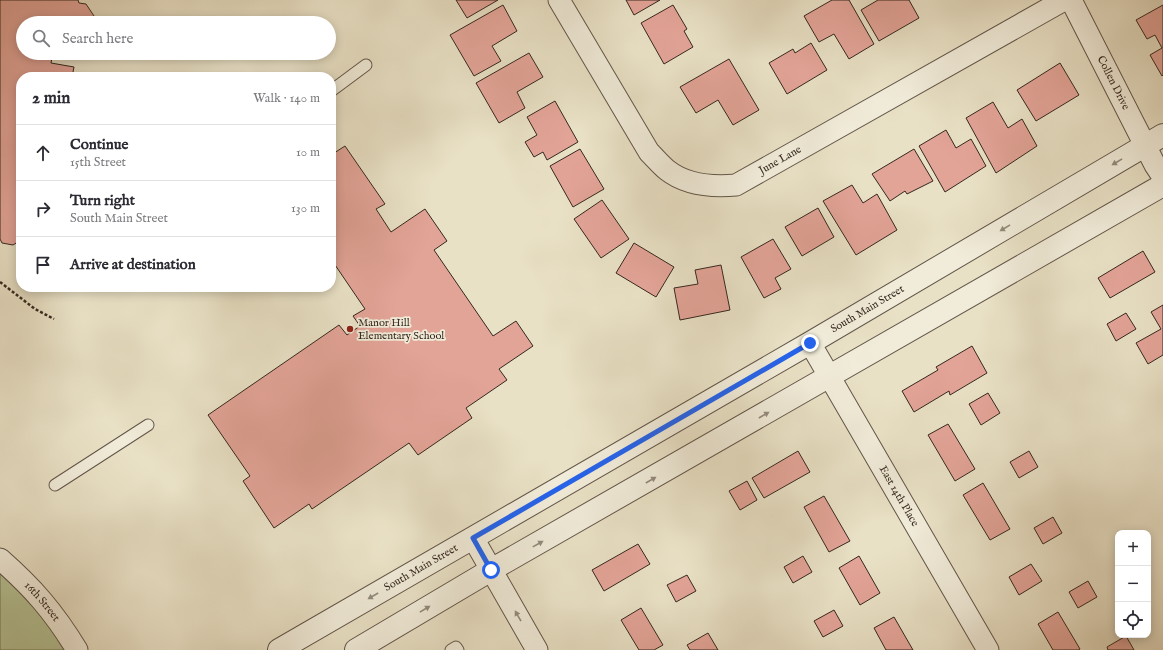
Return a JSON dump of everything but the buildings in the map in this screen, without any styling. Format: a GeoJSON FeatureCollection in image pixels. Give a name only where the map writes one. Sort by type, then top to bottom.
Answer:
{"type":"FeatureCollection","features":[{"type":"Feature","properties":{"kind":"street","name":"June Lane"},"geometry":{"type":"LineString","coordinates":[[559,0],[649,152],[668,171],[694,183],[716,187],[736,185],[1064,0]]}},
{"type":"Feature","properties":{"kind":"street","name":"Collen Drive"},"geometry":{"type":"LineString","coordinates":[[1071,0],[1154,140],[1160,176]]}},
{"type":"Feature","properties":{"kind":"street","name":"South Main Street"},"geometry":{"type":"LineString","coordinates":[[279,650],[810,343],[1154,140]]}},
{"type":"Feature","properties":{"kind":"street"},"geometry":{"type":"LineString","coordinates":[[356,650],[491,570],[830,377],[1160,176]]}},
{"type":"Feature","properties":{"kind":"street","name":"East 14th Place"},"geometry":{"type":"LineString","coordinates":[[810,343],[988,650]]}},
{"type":"Feature","properties":{"kind":"street"},"geometry":{"type":"LineString","coordinates":[[473,538],[537,650]]}},
{"type":"Feature","properties":{"kind":"street","name":"16th Street"},"geometry":{"type":"LineString","coordinates":[[0,559],[30,585],[61,623],[77,650]]}},
{"type":"Feature","properties":{"kind":"lane"},"geometry":{"type":"LineString","coordinates":[[336,87],[366,65]]}},
{"type":"Feature","properties":{"kind":"lane"},"geometry":{"type":"LineString","coordinates":[[55,485],[148,425]]}},
{"type":"Feature","properties":{"kind":"lane"},"geometry":{"type":"LineString","coordinates":[[451,650],[456,647],[458,650]]}},
{"type":"Feature","properties":{"kind":"path"},"geometry":{"type":"LineString","coordinates":[[0,282],[35,309],[54,319]]}},
{"type":"Feature","properties":{"kind":"green space"},"geometry":{"type":"Polygon","coordinates":[[[0,571],[40,611],[64,650],[0,650],[0,571]]]}},
{"type":"Feature","properties":{"kind":"place","name":"Manor Hill Elementary School"},"geometry":{"type":"Point","coordinates":[350,329]}},
{"type":"Feature","properties":{"kind":"route"},"geometry":{"type":"LineString","coordinates":[[491,570],[473,538],[810,343]]}}]}
